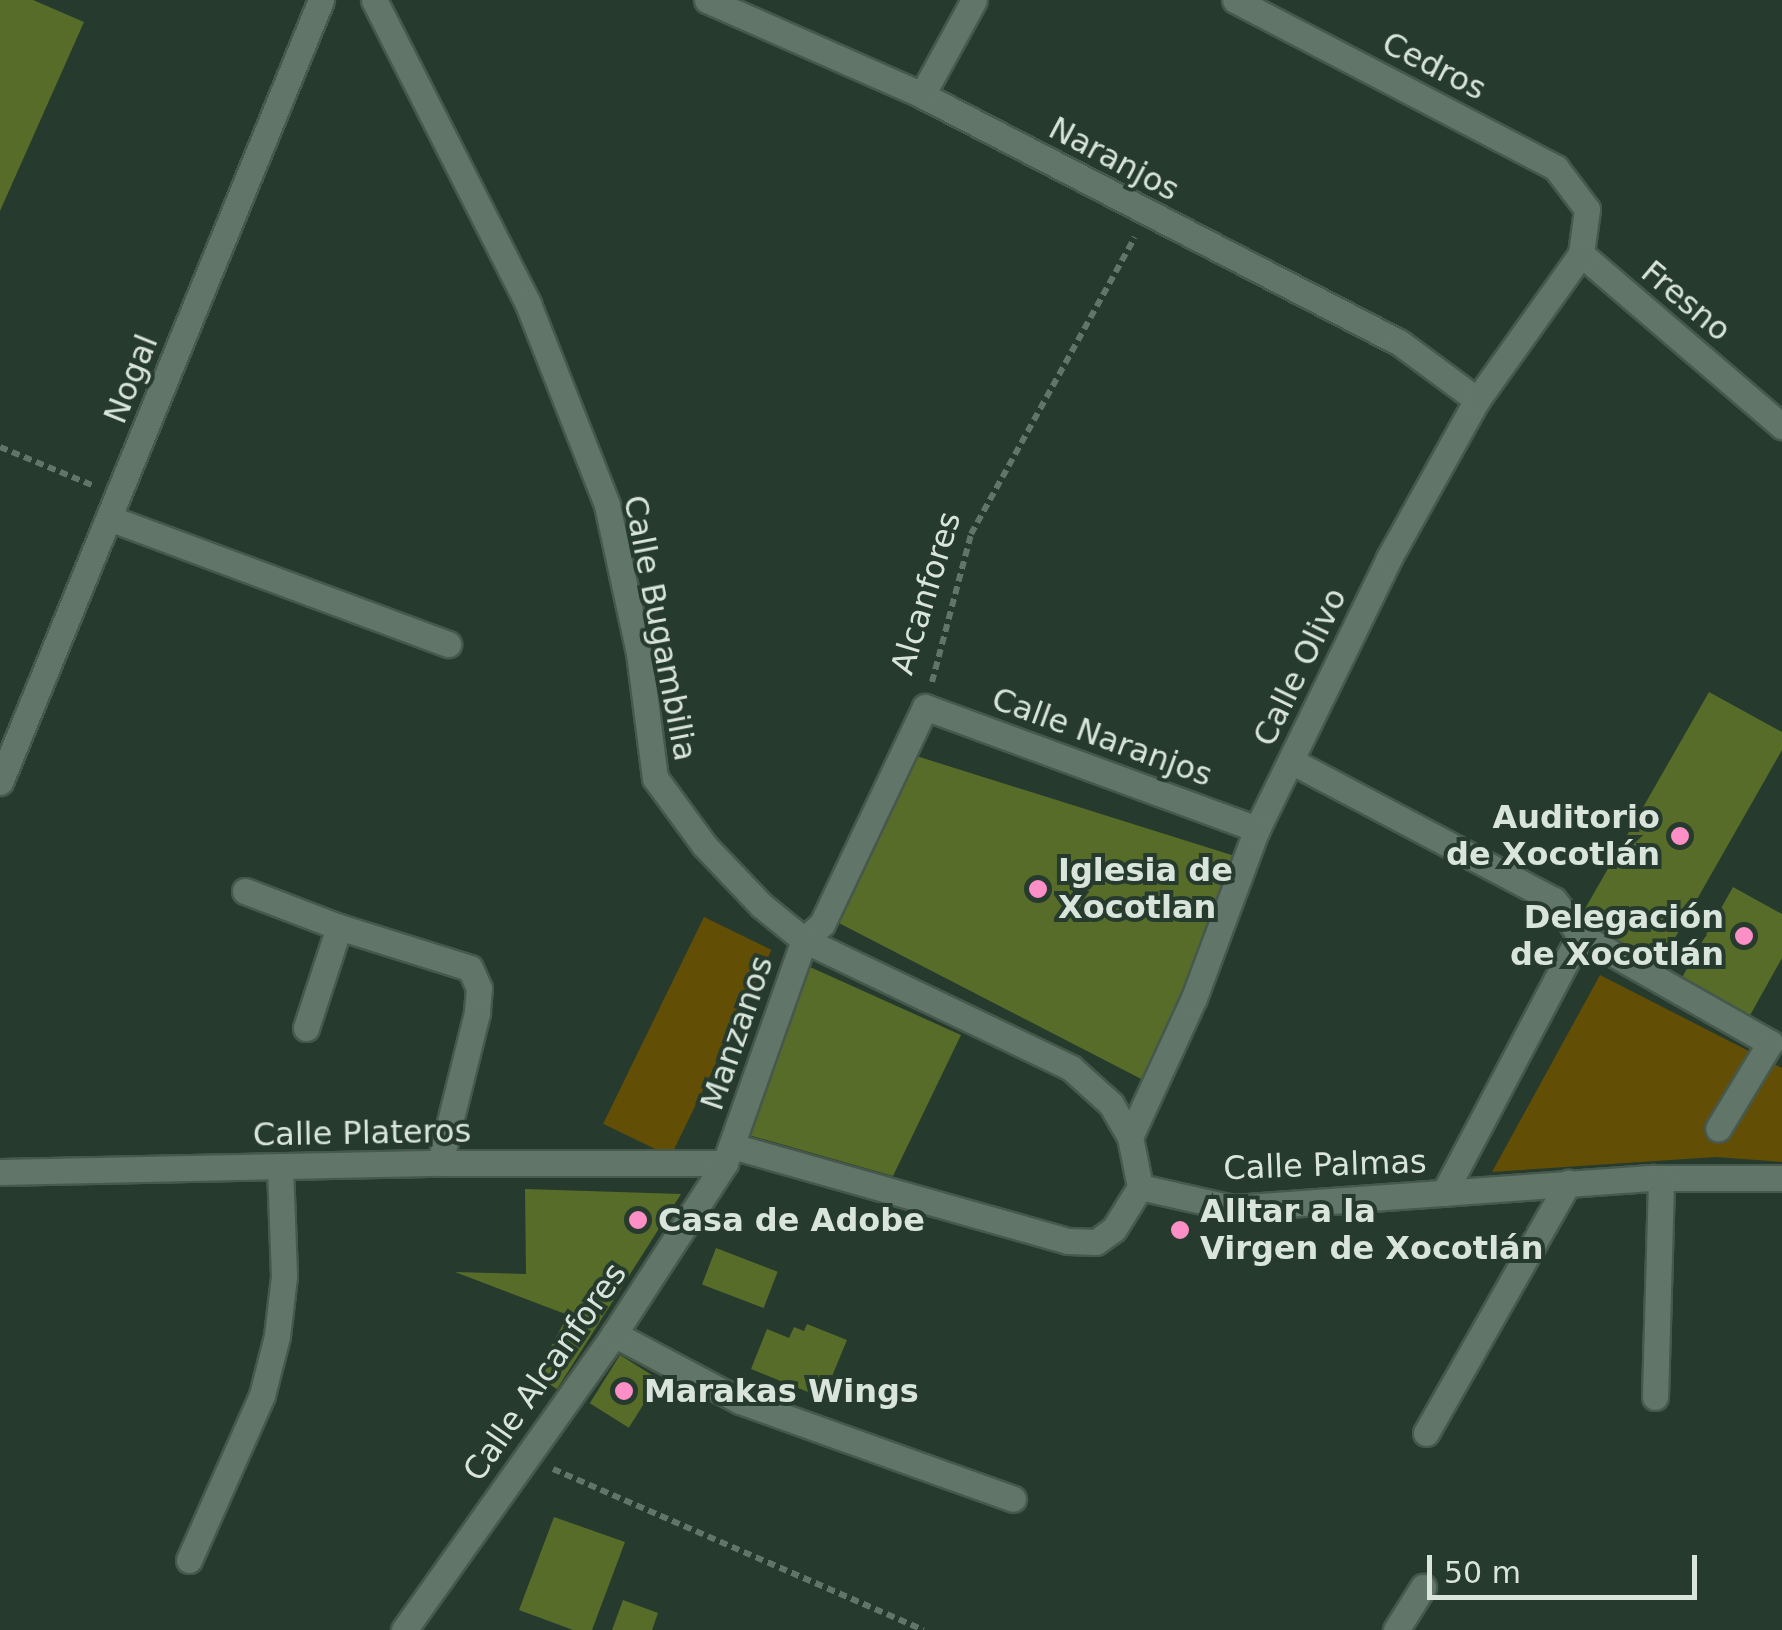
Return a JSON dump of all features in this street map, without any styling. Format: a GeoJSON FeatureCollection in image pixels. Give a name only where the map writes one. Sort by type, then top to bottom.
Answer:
{"type":"FeatureCollection","features":[{"type":"Feature","properties":{"kind":"street","name":"Nogal"},"geometry":{"type":"LineString","coordinates":[[0,782],[321,0]]}},
{"type":"Feature","properties":{"kind":"street","name":"Calle Bugambilia"},"geometry":{"type":"LineString","coordinates":[[374,0],[528,304],[607,505],[639,653],[654,778],[704,846],[760,904],[804,940],[1070,1068],[1111,1104],[1130,1136],[1140,1187]]}},
{"type":"Feature","properties":{"kind":"street","name":"Naranjos"},"geometry":{"type":"LineString","coordinates":[[708,0],[922,95],[1400,343],[1478,400]]}},
{"type":"Feature","properties":{"kind":"street"},"geometry":{"type":"LineString","coordinates":[[922,95],[974,0]]}},
{"type":"Feature","properties":{"kind":"street","name":"Cedros"},"geometry":{"type":"LineString","coordinates":[[1235,0],[1556,168],[1587,210],[1581,254]]}},
{"type":"Feature","properties":{"kind":"street","name":"Calle Olivo"},"geometry":{"type":"LineString","coordinates":[[1130,1136],[1194,998],[1257,829],[1388,558],[1478,400],[1581,254]]}},
{"type":"Feature","properties":{"kind":"street","name":"Fresno"},"geometry":{"type":"LineString","coordinates":[[1581,254],[1782,426]]}},
{"type":"Feature","properties":{"kind":"street"},"geometry":{"type":"LineString","coordinates":[[114,507],[448,644]]}},
{"type":"Feature","properties":{"kind":"street","name":"Alcanfores"},"geometry":{"type":"LineString","coordinates":[[804,940],[822,924],[925,707]]}},
{"type":"Feature","properties":{"kind":"street","name":"Calle Naranjos"},"geometry":{"type":"LineString","coordinates":[[925,707],[1257,829]]}},
{"type":"Feature","properties":{"kind":"street"},"geometry":{"type":"LineString","coordinates":[[1291,760],[1554,900],[1580,935],[1770,1043],[1718,1129]]}},
{"type":"Feature","properties":{"kind":"street"},"geometry":{"type":"LineString","coordinates":[[246,891],[339,927],[470,968],[480,988],[440,1164]]}},
{"type":"Feature","properties":{"kind":"street"},"geometry":{"type":"LineString","coordinates":[[306,1028],[339,927]]}},
{"type":"Feature","properties":{"kind":"street"},"geometry":{"type":"LineString","coordinates":[[1444,1193],[1580,935]]}},
{"type":"Feature","properties":{"kind":"street","name":"Manzanos"},"geometry":{"type":"LineString","coordinates":[[728,1155],[804,940]]}},
{"type":"Feature","properties":{"kind":"street"},"geometry":{"type":"LineString","coordinates":[[728,1155],[1068,1240],[1096,1242],[1140,1187]]}},
{"type":"Feature","properties":{"kind":"street","name":"Calle Plateros"},"geometry":{"type":"LineString","coordinates":[[0,1172],[728,1155]]}},
{"type":"Feature","properties":{"kind":"street","name":"Calle Alcanfores"},"geometry":{"type":"LineString","coordinates":[[404,1630],[614,1334],[728,1155]]}},
{"type":"Feature","properties":{"kind":"street"},"geometry":{"type":"LineString","coordinates":[[189,1560],[262,1395],[276,1336],[284,1276],[280,1166]]}},
{"type":"Feature","properties":{"kind":"street"},"geometry":{"type":"LineString","coordinates":[[1655,1397],[1660,1178]]}},
{"type":"Feature","properties":{"kind":"street","name":"Calle Palmas"},"geometry":{"type":"LineString","coordinates":[[1140,1187],[1233,1208],[1568,1183],[1782,1178]]}},
{"type":"Feature","properties":{"kind":"street"},"geometry":{"type":"LineString","coordinates":[[1426,1433],[1568,1183]]}},
{"type":"Feature","properties":{"kind":"street"},"geometry":{"type":"LineString","coordinates":[[614,1334],[740,1401],[1013,1499]]}},
{"type":"Feature","properties":{"kind":"street"},"geometry":{"type":"LineString","coordinates":[[1396,1630],[1422,1587]]}},
{"type":"Feature","properties":{"kind":"path","name":"Alcanfores"},"geometry":{"type":"LineString","coordinates":[[925,707],[971,534],[1148,214]]}},
{"type":"Feature","properties":{"kind":"path"},"geometry":{"type":"LineString","coordinates":[[0,447],[114,507]]}},
{"type":"Feature","properties":{"kind":"path"},"geometry":{"type":"LineString","coordinates":[[524,1458],[924,1630]]}},
{"type":"Feature","properties":{"kind":"shaded area"},"geometry":{"type":"Polygon","coordinates":[[[704,917],[771,950],[671,1157],[603,1124],[704,917]]]}},
{"type":"Feature","properties":{"kind":"shaded area"},"geometry":{"type":"Polygon","coordinates":[[[1600,975],[1782,1068],[1782,1162],[1716,1157],[1492,1172],[1600,975]]]}},
{"type":"Feature","properties":{"kind":"building"},"geometry":{"type":"Polygon","coordinates":[[[0,0],[33,0],[84,22],[0,211],[0,0]]]}},
{"type":"Feature","properties":{"kind":"building","name":"Auditorio de Xocotlán"},"geometry":{"type":"Polygon","coordinates":[[[1709,692],[1782,732],[1782,750],[1659,966],[1578,921],[1709,692]]]}},
{"type":"Feature","properties":{"kind":"building","name":"Iglesia de Xocotlan"},"geometry":{"type":"Polygon","coordinates":[[[910,754],[1238,857],[1149,1083],[835,921],[910,754]]]}},
{"type":"Feature","properties":{"kind":"building","name":"Delegación de Xocotlán"},"geometry":{"type":"Polygon","coordinates":[[[1733,887],[1782,914],[1782,958],[1748,1019],[1680,981],[1733,887]]]}},
{"type":"Feature","properties":{"kind":"building"},"geometry":{"type":"Polygon","coordinates":[[[810,967],[961,1035],[893,1176],[745,1134],[810,967]]]}},
{"type":"Feature","properties":{"kind":"building"},"geometry":{"type":"Polygon","coordinates":[[[525,1189],[681,1194],[557,1389],[535,1376],[568,1315],[455,1272],[526,1274],[525,1189]]]}},
{"type":"Feature","properties":{"kind":"building"},"geometry":{"type":"Polygon","coordinates":[[[716,1248],[778,1272],[764,1308],[702,1284],[716,1248]]]}},
{"type":"Feature","properties":{"kind":"building"},"geometry":{"type":"Polygon","coordinates":[[[807,1324],[847,1340],[823,1398],[751,1369],[767,1329],[789,1338],[794,1327],[804,1331],[807,1324]]]}},
{"type":"Feature","properties":{"kind":"building","name":"Marakas Wings"},"geometry":{"type":"Polygon","coordinates":[[[620,1355],[659,1379],[629,1428],[590,1403],[620,1355]]]}},
{"type":"Feature","properties":{"kind":"building"},"geometry":{"type":"Polygon","coordinates":[[[554,1517],[625,1542],[592,1630],[573,1630],[519,1610],[554,1517]]]}},
{"type":"Feature","properties":{"kind":"building"},"geometry":{"type":"Polygon","coordinates":[[[623,1600],[658,1613],[652,1630],[612,1630],[623,1600]]]}},
{"type":"Feature","properties":{"kind":"place","name":"Auditorio de Xocotlán"},"geometry":{"type":"Point","coordinates":[1680,836]}},
{"type":"Feature","properties":{"kind":"place","name":"Iglesia de Xocotlan"},"geometry":{"type":"Point","coordinates":[1038,889]}},
{"type":"Feature","properties":{"kind":"place","name":"Delegación de Xocotlán"},"geometry":{"type":"Point","coordinates":[1744,936]}},
{"type":"Feature","properties":{"kind":"place","name":"Casa de Adobe"},"geometry":{"type":"Point","coordinates":[638,1220]}},
{"type":"Feature","properties":{"kind":"place","name":"Alltar a la Virgen de Xocotlán"},"geometry":{"type":"Point","coordinates":[1180,1230]}},
{"type":"Feature","properties":{"kind":"place","name":"Marakas Wings"},"geometry":{"type":"Point","coordinates":[624,1391]}}]}
